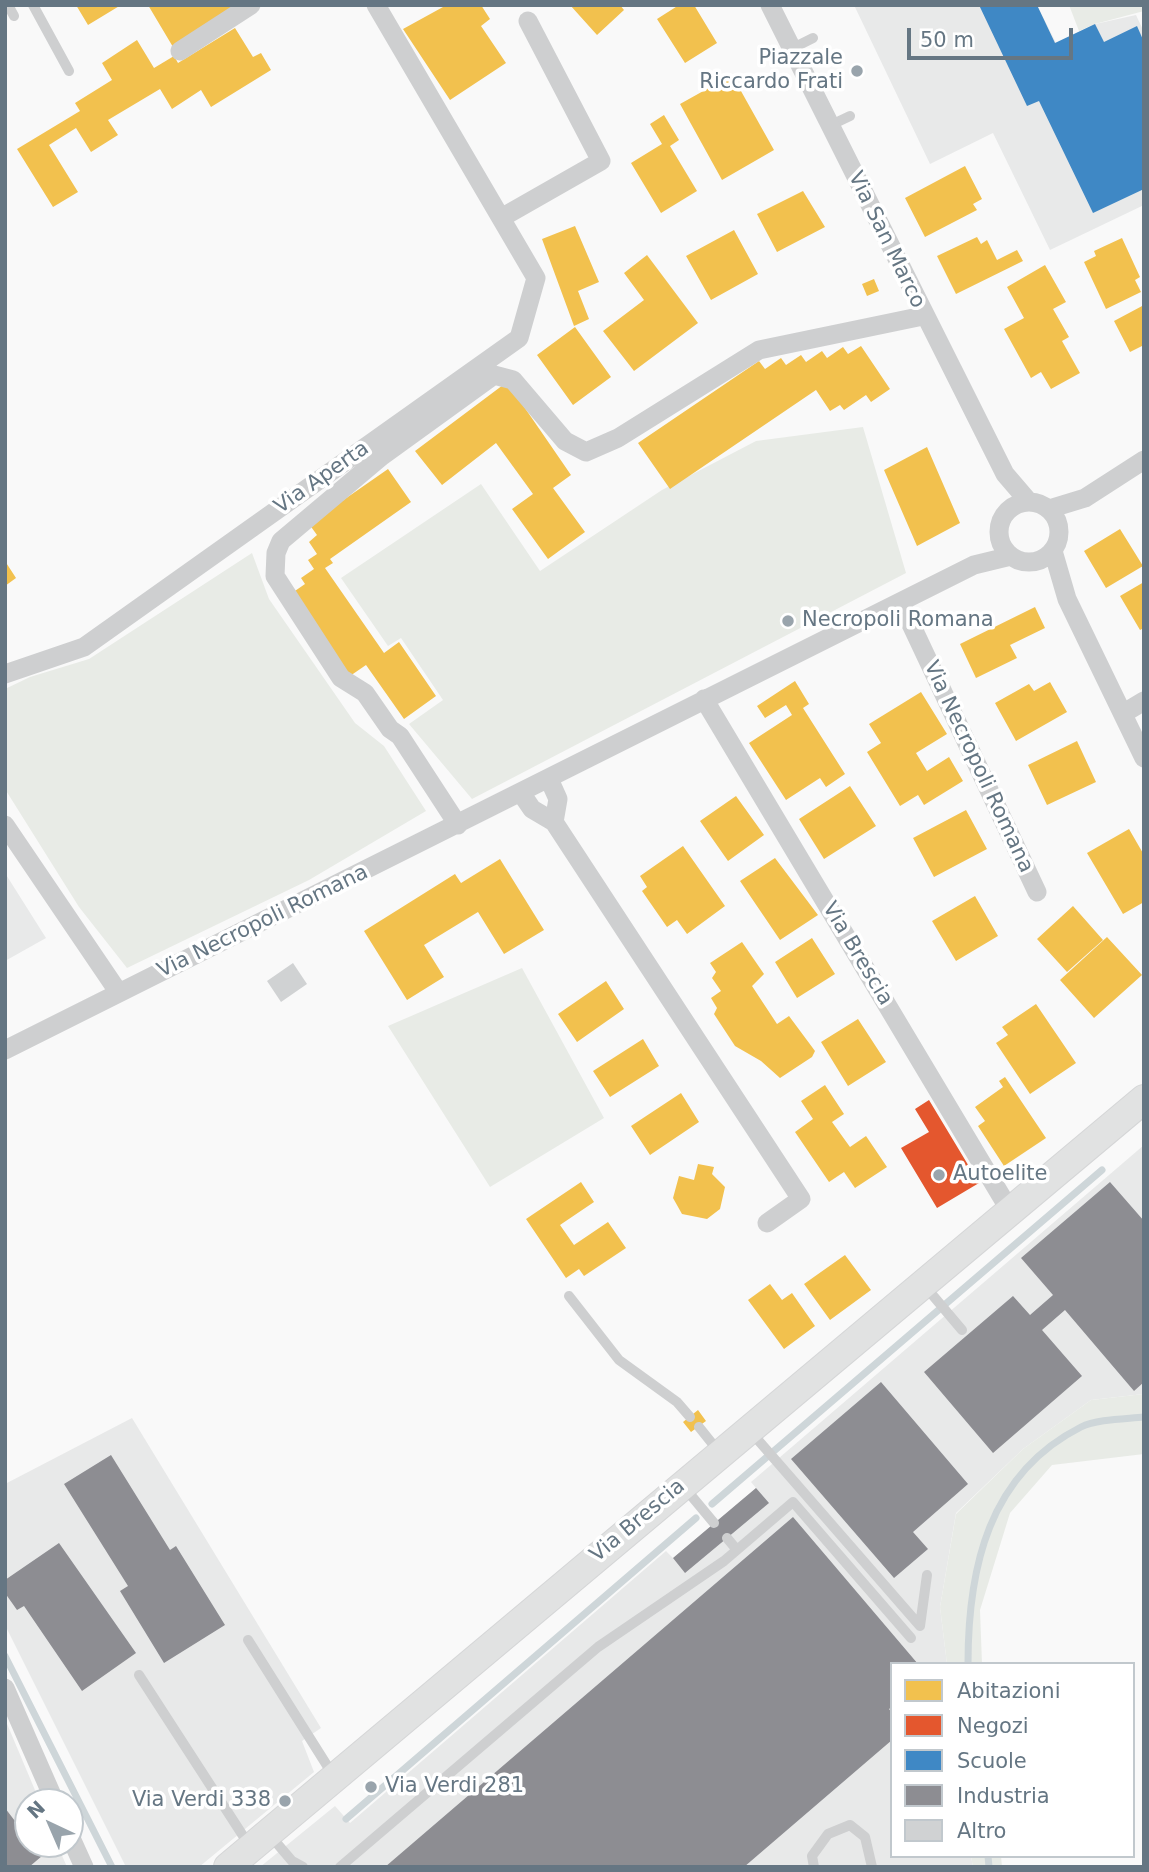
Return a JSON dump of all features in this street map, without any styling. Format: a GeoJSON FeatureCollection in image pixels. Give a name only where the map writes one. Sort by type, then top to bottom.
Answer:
{"type":"FeatureCollection","features":[{"type":"Feature","properties":{"kind":"main road","name":"Via Brescia"},"geometry":{"type":"LineString","coordinates":[[247,1852],[681,1484],[720,1452],[755,1436],[930,1291],[1009,1209],[1144,1099]]}},
{"type":"Feature","properties":{"kind":"street"},"geometry":{"type":"LineString","coordinates":[[180,51],[251,5]]}},
{"type":"Feature","properties":{"kind":"street","name":"Via Aperta"},"geometry":{"type":"LineString","coordinates":[[5,674],[84,647],[519,338],[536,278],[376,5]]}},
{"type":"Feature","properties":{"kind":"street","name":"Via San Marco"},"geometry":{"type":"LineString","coordinates":[[770,5],[923,316],[1020,505]]}},
{"type":"Feature","properties":{"kind":"street"},"geometry":{"type":"LineString","coordinates":[[501,218],[601,161],[528,21]]}},
{"type":"Feature","properties":{"kind":"street","name":"Via Aperta"},"geometry":{"type":"LineString","coordinates":[[458,825],[400,736],[390,729],[366,694],[341,678],[275,576],[276,553],[281,541],[382,456],[494,375],[513,380],[565,441],[586,452],[618,438],[759,350],[923,316]]}},
{"type":"Feature","properties":{"kind":"street"},"geometry":{"type":"LineString","coordinates":[[1053,551],[1035,562],[1021,561],[1011,556],[1000,541],[1002,518],[1020,505],[1049,509],[1085,498],[1144,460]]}},
{"type":"Feature","properties":{"kind":"street"},"geometry":{"type":"LineString","coordinates":[[1085,498],[1059,529],[1053,551],[1067,598],[1144,758]]}},
{"type":"Feature","properties":{"kind":"street"},"geometry":{"type":"LineString","coordinates":[[1049,509],[1059,529]]}},
{"type":"Feature","properties":{"kind":"street","name":"Via Necropoli Romana"},"geometry":{"type":"LineString","coordinates":[[974,565],[999,530]]}},
{"type":"Feature","properties":{"kind":"street","name":"Via Necropoli Romana"},"geometry":{"type":"LineString","coordinates":[[5,1050],[974,565],[1011,556]]}},
{"type":"Feature","properties":{"kind":"street"},"geometry":{"type":"LineString","coordinates":[[1035,562],[1067,598]]}},
{"type":"Feature","properties":{"kind":"street","name":"Via Necropoli Romana"},"geometry":{"type":"LineString","coordinates":[[901,603],[1037,892]]}},
{"type":"Feature","properties":{"kind":"street","name":"Via Brescia"},"geometry":{"type":"LineString","coordinates":[[704,699],[1009,1209]]}},
{"type":"Feature","properties":{"kind":"street"},"geometry":{"type":"LineString","coordinates":[[1124,713],[1144,701]]}},
{"type":"Feature","properties":{"kind":"street"},"geometry":{"type":"LineString","coordinates":[[549,779],[558,799],[554,822]]}},
{"type":"Feature","properties":{"kind":"street"},"geometry":{"type":"LineString","coordinates":[[521,793],[532,809],[554,822],[580,849],[801,1199],[767,1223]]}},
{"type":"Feature","properties":{"kind":"street"},"geometry":{"type":"LineString","coordinates":[[5,825],[120,993]]}},
{"type":"Feature","properties":{"kind":"street"},"geometry":{"type":"LineString","coordinates":[[5,1688],[49,1788]]}},
{"type":"Feature","properties":{"kind":"lane"},"geometry":{"type":"LineString","coordinates":[[8,5],[14,16]]}},
{"type":"Feature","properties":{"kind":"lane"},"geometry":{"type":"LineString","coordinates":[[33,5],[69,71]]}},
{"type":"Feature","properties":{"kind":"lane"},"geometry":{"type":"LineString","coordinates":[[792,49],[813,38]]}},
{"type":"Feature","properties":{"kind":"lane"},"geometry":{"type":"LineString","coordinates":[[829,126],[850,116]]}},
{"type":"Feature","properties":{"kind":"lane"},"geometry":{"type":"LineString","coordinates":[[930,1291],[962,1330]]}},
{"type":"Feature","properties":{"kind":"lane"},"geometry":{"type":"LineString","coordinates":[[569,1296],[619,1360],[677,1402],[690,1417]]}},
{"type":"Feature","properties":{"kind":"lane"},"geometry":{"type":"LineString","coordinates":[[698,1427],[720,1452]]}},
{"type":"Feature","properties":{"kind":"lane"},"geometry":{"type":"LineString","coordinates":[[755,1436],[920,1626],[927,1575]]}},
{"type":"Feature","properties":{"kind":"lane"},"geometry":{"type":"LineString","coordinates":[[681,1484],[714,1523]]}},
{"type":"Feature","properties":{"kind":"lane"},"geometry":{"type":"LineString","coordinates":[[345,1865],[598,1647],[737,1550],[793,1502],[911,1637]]}},
{"type":"Feature","properties":{"kind":"lane"},"geometry":{"type":"LineString","coordinates":[[727,1538],[737,1550]]}},
{"type":"Feature","properties":{"kind":"lane"},"geometry":{"type":"LineString","coordinates":[[248,1640],[335,1778]]}},
{"type":"Feature","properties":{"kind":"lane"},"geometry":{"type":"LineString","coordinates":[[139,1675],[247,1852],[292,1861],[303,1867]]}},
{"type":"Feature","properties":{"kind":"lane"},"geometry":{"type":"LineString","coordinates":[[814,1867],[812,1856],[828,1834],[850,1825],[865,1837],[872,1867]]}},
{"type":"Feature","properties":{"kind":"shaded area"},"geometry":{"type":"Polygon","coordinates":[[[854,5],[1037,5],[1056,43],[1095,24],[1136,15],[1144,32],[1144,205],[1050,250],[993,133],[930,164],[854,5]]]}},
{"type":"Feature","properties":{"kind":"shaded area"},"geometry":{"type":"Polygon","coordinates":[[[1069,5],[1144,5],[1144,11],[1079,31],[1069,5]]]}},
{"type":"Feature","properties":{"kind":"shaded area"},"geometry":{"type":"Polygon","coordinates":[[[863,427],[906,573],[472,799],[409,724],[443,700],[401,638],[388,646],[341,578],[481,484],[540,571],[662,490],[756,441],[863,427]]]}},
{"type":"Feature","properties":{"kind":"shaded area"},"geometry":{"type":"Polygon","coordinates":[[[252,553],[269,599],[355,723],[384,746],[426,811],[309,880],[127,968],[79,907],[5,789],[5,689],[30,677],[89,659],[252,553]]]}},
{"type":"Feature","properties":{"kind":"shaded area"},"geometry":{"type":"Polygon","coordinates":[[[5,873],[46,938],[5,961],[5,873]]]}},
{"type":"Feature","properties":{"kind":"shaded area"},"geometry":{"type":"Polygon","coordinates":[[[522,968],[604,1118],[490,1187],[388,1026],[522,968]]]}},
{"type":"Feature","properties":{"kind":"shaded area"},"geometry":{"type":"Polygon","coordinates":[[[1144,1145],[1144,1394],[1091,1400],[1023,1449],[956,1513],[940,1607],[947,1662],[890,1662],[890,1858],[971,1858],[973,1867],[260,1867],[335,1806],[350,1823],[666,1551],[673,1558],[756,1488],[751,1482],[1144,1145]]]}},
{"type":"Feature","properties":{"kind":"shaded area"},"geometry":{"type":"Polygon","coordinates":[[[1144,1394],[1144,1454],[1052,1465],[1010,1513],[980,1610],[982,1662],[947,1662],[940,1607],[956,1514],[1023,1449],[1091,1400],[1144,1394]]]}},
{"type":"Feature","properties":{"kind":"shaded area"},"geometry":{"type":"Polygon","coordinates":[[[132,1418],[321,1728],[302,1741],[314,1772],[199,1867],[126,1867],[5,1625],[5,1484],[132,1418]]]}},
{"type":"Feature","properties":{"kind":"shaded area"},"geometry":{"type":"Polygon","coordinates":[[[5,1719],[34,1788],[14,1788],[14,1858],[63,1858],[67,1867],[5,1867],[5,1719]]]}},
{"type":"Feature","properties":{"kind":"shaded area"},"geometry":{"type":"Polygon","coordinates":[[[971,1858],[1001,1858],[1002,1867],[973,1867],[971,1858]]]}},
{"type":"Feature","properties":{"kind":"building: Abitazioni"},"geometry":{"type":"Polygon","coordinates":[[[76,5],[121,5],[88,25],[76,5]]]}},
{"type":"Feature","properties":{"kind":"building: Abitazioni"},"geometry":{"type":"Polygon","coordinates":[[[148,5],[240,5],[173,47],[148,5]]]}},
{"type":"Feature","properties":{"kind":"building: Abitazioni"},"geometry":{"type":"Polygon","coordinates":[[[441,5],[481,5],[490,19],[481,26],[506,63],[450,100],[403,29],[443,7],[441,5]]]}},
{"type":"Feature","properties":{"kind":"building: Abitazioni"},"geometry":{"type":"Polygon","coordinates":[[[570,5],[620,5],[624,10],[597,35],[570,5]]]}},
{"type":"Feature","properties":{"kind":"building: Abitazioni"},"geometry":{"type":"Polygon","coordinates":[[[679,5],[694,5],[717,43],[685,63],[657,19],[679,5]]]}},
{"type":"Feature","properties":{"kind":"building: Abitazioni"},"geometry":{"type":"Polygon","coordinates":[[[235,28],[253,57],[261,53],[271,70],[211,107],[201,90],[172,109],[160,89],[108,120],[118,135],[91,152],[76,128],[49,145],[78,192],[53,207],[17,149],[80,111],[75,103],[112,80],[102,63],[137,40],[154,68],[174,56],[178,63],[235,28]]]}},
{"type":"Feature","properties":{"kind":"building: Abitazioni"},"geometry":{"type":"Polygon","coordinates":[[[732,75],[774,150],[722,180],[680,104],[732,75]]]}},
{"type":"Feature","properties":{"kind":"building: Abitazioni"},"geometry":{"type":"Polygon","coordinates":[[[664,115],[679,140],[670,146],[697,191],[661,213],[631,163],[662,144],[650,124],[664,115]]]}},
{"type":"Feature","properties":{"kind":"building: Abitazioni"},"geometry":{"type":"Polygon","coordinates":[[[965,166],[982,199],[973,204],[977,210],[925,237],[905,198],[965,166]]]}},
{"type":"Feature","properties":{"kind":"building: Abitazioni"},"geometry":{"type":"Polygon","coordinates":[[[803,191],[825,227],[777,252],[757,214],[803,191]]]}},
{"type":"Feature","properties":{"kind":"building: Abitazioni"},"geometry":{"type":"Polygon","coordinates":[[[575,226],[599,282],[578,291],[589,319],[574,326],[542,239],[575,226]]]}},
{"type":"Feature","properties":{"kind":"building: Abitazioni"},"geometry":{"type":"Polygon","coordinates":[[[734,230],[758,274],[711,300],[686,256],[734,230]]]}},
{"type":"Feature","properties":{"kind":"building: Abitazioni"},"geometry":{"type":"Polygon","coordinates":[[[977,237],[981,244],[987,240],[997,260],[1017,250],[1023,261],[956,294],[937,256],[977,237]]]}},
{"type":"Feature","properties":{"kind":"building: Abitazioni"},"geometry":{"type":"Polygon","coordinates":[[[1122,238],[1140,277],[1135,280],[1141,292],[1106,309],[1084,262],[1096,256],[1094,251],[1122,238]]]}},
{"type":"Feature","properties":{"kind":"building: Abitazioni"},"geometry":{"type":"Polygon","coordinates":[[[647,255],[698,323],[634,371],[603,331],[644,300],[624,273],[647,255]]]}},
{"type":"Feature","properties":{"kind":"building: Abitazioni"},"geometry":{"type":"Polygon","coordinates":[[[1045,265],[1066,302],[1053,309],[1069,337],[1062,341],[1080,373],[1051,389],[1041,372],[1031,378],[1004,329],[1024,318],[1007,287],[1045,265]]]}},
{"type":"Feature","properties":{"kind":"building: Abitazioni"},"geometry":{"type":"Polygon","coordinates":[[[874,279],[879,291],[867,296],[862,284],[874,279]]]}},
{"type":"Feature","properties":{"kind":"building: Abitazioni"},"geometry":{"type":"Polygon","coordinates":[[[1144,305],[1144,345],[1130,352],[1114,321],[1144,305]]]}},
{"type":"Feature","properties":{"kind":"building: Abitazioni"},"geometry":{"type":"Polygon","coordinates":[[[575,327],[611,377],[573,405],[537,355],[575,327]]]}},
{"type":"Feature","properties":{"kind":"building: Abitazioni"},"geometry":{"type":"Polygon","coordinates":[[[861,346],[890,389],[871,402],[866,395],[844,410],[840,405],[830,411],[816,390],[670,489],[638,443],[759,361],[765,369],[781,358],[786,365],[801,355],[806,362],[822,351],[827,358],[843,347],[848,354],[861,346]]]}},
{"type":"Feature","properties":{"kind":"building: Abitazioni"},"geometry":{"type":"Polygon","coordinates":[[[507,382],[571,475],[553,488],[585,532],[548,559],[512,509],[533,494],[496,443],[442,485],[415,451],[507,382]]]}},
{"type":"Feature","properties":{"kind":"building: Abitazioni"},"geometry":{"type":"Polygon","coordinates":[[[927,447],[960,523],[917,546],[884,470],[927,447]]]}},
{"type":"Feature","properties":{"kind":"building: Abitazioni"},"geometry":{"type":"Polygon","coordinates":[[[388,469],[411,502],[330,559],[333,563],[325,568],[384,653],[399,642],[436,696],[404,719],[366,665],[350,676],[292,593],[305,584],[301,578],[314,569],[308,560],[317,554],[309,542],[317,535],[309,524],[388,469]]]}},
{"type":"Feature","properties":{"kind":"building: Abitazioni"},"geometry":{"type":"Polygon","coordinates":[[[1120,529],[1143,566],[1106,588],[1084,551],[1120,529]]]}},
{"type":"Feature","properties":{"kind":"building: Abitazioni"},"geometry":{"type":"Polygon","coordinates":[[[5,561],[16,578],[5,586],[5,561]]]}},
{"type":"Feature","properties":{"kind":"building: Abitazioni"},"geometry":{"type":"Polygon","coordinates":[[[1144,582],[1144,628],[1140,630],[1120,596],[1144,582]]]}},
{"type":"Feature","properties":{"kind":"building: Abitazioni"},"geometry":{"type":"Polygon","coordinates":[[[1035,607],[1045,628],[1010,645],[1017,658],[976,678],[960,644],[1035,607]]]}},
{"type":"Feature","properties":{"kind":"building: Abitazioni"},"geometry":{"type":"Polygon","coordinates":[[[795,681],[809,704],[803,708],[845,774],[826,787],[820,778],[786,800],[749,743],[792,715],[786,705],[765,718],[757,706],[795,681]]]}},
{"type":"Feature","properties":{"kind":"building: Abitazioni"},"geometry":{"type":"Polygon","coordinates":[[[1050,682],[1067,712],[1016,741],[995,703],[1029,684],[1034,691],[1050,682]]]}},
{"type":"Feature","properties":{"kind":"building: Abitazioni"},"geometry":{"type":"Polygon","coordinates":[[[921,692],[947,734],[916,753],[927,771],[949,757],[963,781],[924,805],[918,795],[900,806],[867,752],[881,743],[869,724],[921,692]]]}},
{"type":"Feature","properties":{"kind":"building: Abitazioni"},"geometry":{"type":"Polygon","coordinates":[[[1077,741],[1096,782],[1047,805],[1028,765],[1077,741]]]}},
{"type":"Feature","properties":{"kind":"building: Abitazioni"},"geometry":{"type":"Polygon","coordinates":[[[850,786],[876,826],[824,859],[799,819],[850,786]]]}},
{"type":"Feature","properties":{"kind":"building: Abitazioni"},"geometry":{"type":"Polygon","coordinates":[[[736,796],[764,835],[728,861],[700,821],[736,796]]]}},
{"type":"Feature","properties":{"kind":"building: Abitazioni"},"geometry":{"type":"Polygon","coordinates":[[[966,810],[987,849],[934,877],[913,838],[966,810]]]}},
{"type":"Feature","properties":{"kind":"building: Abitazioni"},"geometry":{"type":"Polygon","coordinates":[[[1129,829],[1144,855],[1144,902],[1123,914],[1087,853],[1129,829]]]}},
{"type":"Feature","properties":{"kind":"building: Abitazioni"},"geometry":{"type":"Polygon","coordinates":[[[683,846],[725,906],[687,934],[677,920],[667,927],[642,891],[647,887],[640,876],[683,846]]]}},
{"type":"Feature","properties":{"kind":"building: Abitazioni"},"geometry":{"type":"Polygon","coordinates":[[[775,858],[818,915],[780,940],[740,881],[775,858]]]}},
{"type":"Feature","properties":{"kind":"building: Abitazioni"},"geometry":{"type":"Polygon","coordinates":[[[500,859],[544,930],[504,954],[478,912],[424,945],[444,977],[407,1000],[364,931],[455,874],[461,883],[500,859]]]}},
{"type":"Feature","properties":{"kind":"building: Abitazioni"},"geometry":{"type":"Polygon","coordinates":[[[975,896],[998,936],[956,961],[932,921],[975,896]]]}},
{"type":"Feature","properties":{"kind":"building: Abitazioni"},"geometry":{"type":"Polygon","coordinates":[[[1073,906],[1103,940],[1067,972],[1037,939],[1073,906]]]}},
{"type":"Feature","properties":{"kind":"building: Abitazioni"},"geometry":{"type":"Polygon","coordinates":[[[1107,937],[1142,975],[1094,1018],[1060,980],[1107,937]]]}},
{"type":"Feature","properties":{"kind":"building: Abitazioni"},"geometry":{"type":"Polygon","coordinates":[[[812,938],[835,974],[797,998],[775,962],[812,938]]]}},
{"type":"Feature","properties":{"kind":"building: Abitazioni"},"geometry":{"type":"Polygon","coordinates":[[[742,942],[764,974],[752,986],[777,1024],[789,1016],[815,1051],[812,1057],[780,1078],[761,1061],[735,1046],[714,1014],[717,1008],[711,998],[721,991],[712,978],[716,972],[710,963],[742,942]]]}},
{"type":"Feature","properties":{"kind":"building: Abitazioni"},"geometry":{"type":"Polygon","coordinates":[[[606,981],[624,1009],[577,1042],[558,1014],[606,981]]]}},
{"type":"Feature","properties":{"kind":"building: Abitazioni"},"geometry":{"type":"Polygon","coordinates":[[[1036,1004],[1076,1063],[1030,1094],[996,1043],[1008,1035],[1002,1027],[1036,1004]]]}},
{"type":"Feature","properties":{"kind":"building: Abitazioni"},"geometry":{"type":"Polygon","coordinates":[[[858,1019],[886,1062],[848,1086],[821,1042],[858,1019]]]}},
{"type":"Feature","properties":{"kind":"building: Abitazioni"},"geometry":{"type":"Polygon","coordinates":[[[643,1039],[659,1066],[610,1097],[593,1071],[643,1039]]]}},
{"type":"Feature","properties":{"kind":"building: Abitazioni"},"geometry":{"type":"Polygon","coordinates":[[[1005,1077],[1046,1138],[1004,1166],[978,1126],[985,1121],[975,1107],[1003,1087],[999,1081],[1005,1077]]]}},
{"type":"Feature","properties":{"kind":"building: Abitazioni"},"geometry":{"type":"Polygon","coordinates":[[[825,1085],[844,1114],[832,1122],[850,1147],[866,1136],[887,1167],[855,1188],[844,1172],[829,1182],[795,1132],[813,1119],[801,1101],[825,1085]]]}},
{"type":"Feature","properties":{"kind":"building: Abitazioni"},"geometry":{"type":"Polygon","coordinates":[[[681,1093],[699,1122],[650,1155],[631,1126],[681,1093]]]}},
{"type":"Feature","properties":{"kind":"building: Abitazioni"},"geometry":{"type":"Polygon","coordinates":[[[698,1164],[714,1167],[712,1174],[725,1187],[720,1209],[707,1219],[682,1214],[673,1198],[679,1176],[694,1180],[698,1164]]]}},
{"type":"Feature","properties":{"kind":"building: Abitazioni"},"geometry":{"type":"Polygon","coordinates":[[[581,1182],[594,1202],[560,1225],[574,1245],[608,1222],[626,1248],[584,1276],[579,1269],[566,1278],[526,1219],[581,1182]]]}},
{"type":"Feature","properties":{"kind":"building: Abitazioni"},"geometry":{"type":"Polygon","coordinates":[[[845,1255],[871,1290],[830,1320],[804,1284],[845,1255]]]}},
{"type":"Feature","properties":{"kind":"building: Abitazioni"},"geometry":{"type":"Polygon","coordinates":[[[770,1284],[782,1300],[792,1293],[815,1326],[784,1349],[748,1300],[770,1284]]]}},
{"type":"Feature","properties":{"kind":"building: Abitazioni"},"geometry":{"type":"Polygon","coordinates":[[[698,1410],[706,1421],[691,1432],[683,1422],[698,1410]]]}},
{"type":"Feature","properties":{"kind":"building: Negozi"},"geometry":{"type":"Polygon","coordinates":[[[929,1100],[979,1183],[937,1208],[901,1148],[929,1132],[915,1109],[929,1100]]]}},
{"type":"Feature","properties":{"kind":"building: Scuole"},"geometry":{"type":"Polygon","coordinates":[[[979,5],[1037,5],[1055,43],[1095,24],[1104,42],[1137,26],[1144,42],[1144,189],[1093,213],[1039,101],[1027,106],[979,5]]]}},
{"type":"Feature","properties":{"kind":"building: Industria"},"geometry":{"type":"Polygon","coordinates":[[[1110,1182],[1144,1221],[1144,1382],[1134,1391],[1065,1310],[1042,1330],[1082,1376],[993,1453],[924,1372],[1013,1296],[1030,1315],[1053,1295],[1021,1258],[1110,1182]]]}},
{"type":"Feature","properties":{"kind":"building: Industria"},"geometry":{"type":"Polygon","coordinates":[[[881,1382],[968,1484],[913,1532],[928,1549],[894,1578],[791,1459],[881,1382]]]}},
{"type":"Feature","properties":{"kind":"building: Industria"},"geometry":{"type":"Polygon","coordinates":[[[111,1455],[170,1550],[176,1546],[225,1625],[164,1663],[120,1591],[128,1586],[64,1484],[111,1455]]]}},
{"type":"Feature","properties":{"kind":"building: Industria"},"geometry":{"type":"Polygon","coordinates":[[[756,1488],[769,1503],[685,1573],[673,1558],[756,1488]]]}},
{"type":"Feature","properties":{"kind":"building: Industria"},"geometry":{"type":"Polygon","coordinates":[[[793,1517],[916,1662],[890,1662],[890,1742],[744,1867],[385,1867],[793,1517]]]}},
{"type":"Feature","properties":{"kind":"building: Industria"},"geometry":{"type":"Polygon","coordinates":[[[59,1543],[136,1653],[82,1691],[24,1606],[17,1610],[5,1593],[5,1580],[59,1543]]]}},
{"type":"Feature","properties":{"kind":"building: Industria"},"geometry":{"type":"Polygon","coordinates":[[[5,1808],[14,1820],[14,1858],[40,1858],[29,1867],[5,1867],[5,1808]]]}},
{"type":"Feature","properties":{"kind":"building: Altro"},"geometry":{"type":"Polygon","coordinates":[[[293,963],[307,984],[281,1002],[267,981],[293,963]]]}},
{"type":"Feature","properties":{"kind":"waterway"},"geometry":{"type":"LineString","coordinates":[[712,1504],[1102,1170]]}},
{"type":"Feature","properties":{"kind":"waterway"},"geometry":{"type":"LineString","coordinates":[[968,1662],[969,1628],[979,1560],[1004,1498],[1024,1470],[1049,1447],[1081,1427],[1103,1421],[1144,1417]]}},
{"type":"Feature","properties":{"kind":"waterway"},"geometry":{"type":"LineString","coordinates":[[346,1819],[696,1518]]}},
{"type":"Feature","properties":{"kind":"waterway"},"geometry":{"type":"LineString","coordinates":[[5,1656],[112,1867]]}},
{"type":"Feature","properties":{"kind":"waterway"},"geometry":{"type":"LineString","coordinates":[[988,1858],[989,1867]]}},
{"type":"Feature","properties":{"kind":"place","name":"Piazzale Riccardo Frati"},"geometry":{"type":"Point","coordinates":[857,71]}},
{"type":"Feature","properties":{"kind":"place","name":"Necropoli Romana"},"geometry":{"type":"Point","coordinates":[788,621]}},
{"type":"Feature","properties":{"kind":"place","name":"Autoelite"},"geometry":{"type":"Point","coordinates":[939,1175]}},
{"type":"Feature","properties":{"kind":"place","name":"Via Verdi 281"},"geometry":{"type":"Point","coordinates":[371,1787]}},
{"type":"Feature","properties":{"kind":"place","name":"Via Verdi 338"},"geometry":{"type":"Point","coordinates":[285,1801]}}]}
